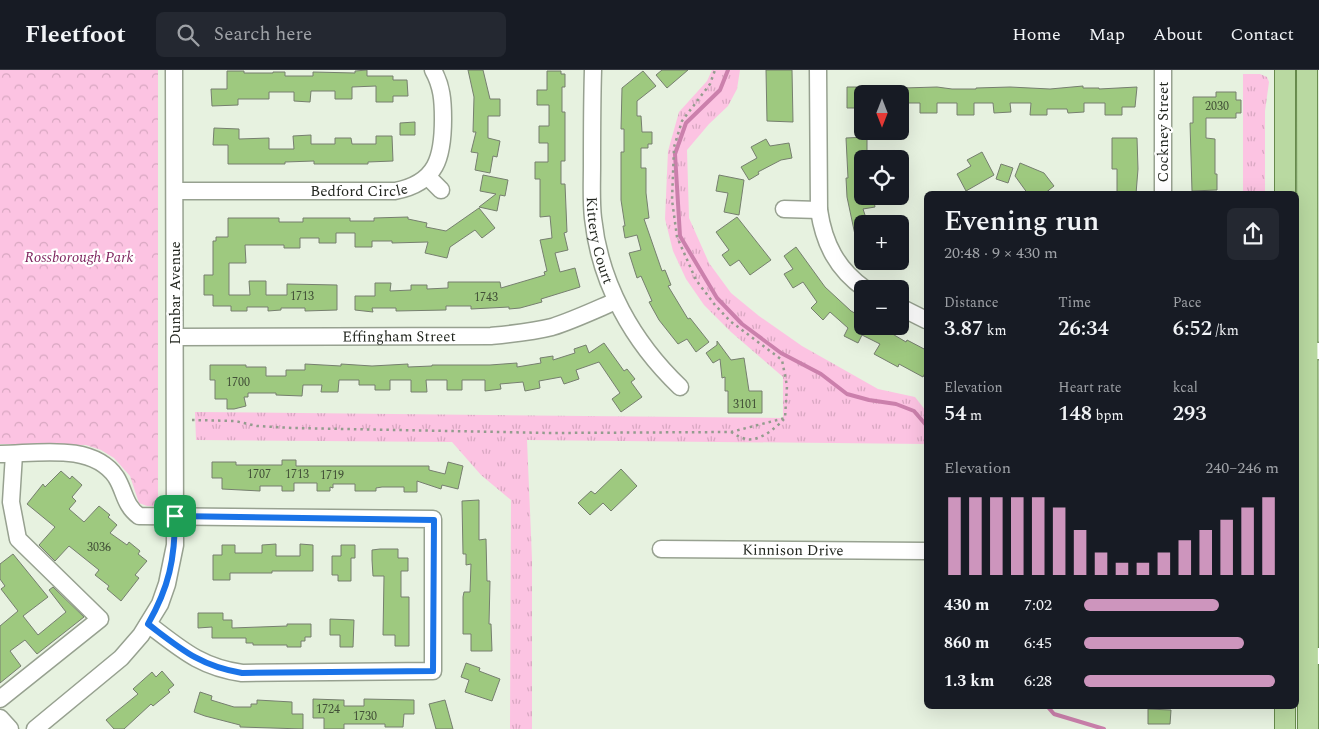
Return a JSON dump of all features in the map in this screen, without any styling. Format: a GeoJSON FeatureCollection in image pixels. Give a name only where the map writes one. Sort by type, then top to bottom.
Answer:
{"type":"FeatureCollection","features":[{"type":"Feature","properties":{"kind":"main road"},"geometry":{"type":"LineString","coordinates":[[1285,70],[1285,191]]}},
{"type":"Feature","properties":{"kind":"main road"},"geometry":{"type":"LineString","coordinates":[[1307,70],[1313,218],[1307,351],[1308,729]]}},
{"type":"Feature","properties":{"kind":"main road"},"geometry":{"type":"LineString","coordinates":[[1285,709],[1285,729]]}},
{"type":"Feature","properties":{"kind":"street","name":"Dunbar Avenue"},"geometry":{"type":"LineString","coordinates":[[36,729],[120,658],[148,624],[160,604],[172,566],[175,545],[174,70]]}},
{"type":"Feature","properties":{"kind":"street","name":"Bedford Circle"},"geometry":{"type":"LineString","coordinates":[[174,190],[395,191],[416,185],[428,177],[439,158],[443,145],[443,97],[441,85],[433,70]]}},
{"type":"Feature","properties":{"kind":"street","name":"Kittery Court"},"geometry":{"type":"LineString","coordinates":[[592,70],[592,218],[597,247],[616,300],[636,337],[654,360],[680,387]]}},
{"type":"Feature","properties":{"kind":"street"},"geometry":{"type":"LineString","coordinates":[[818,70],[819,210],[821,228],[836,260],[854,280]]}},
{"type":"Feature","properties":{"kind":"street","name":"Cockney Street"},"geometry":{"type":"LineString","coordinates":[[1163,70],[1163,191]]}},
{"type":"Feature","properties":{"kind":"street"},"geometry":{"type":"LineString","coordinates":[[428,177],[442,190]]}},
{"type":"Feature","properties":{"kind":"street"},"geometry":{"type":"LineString","coordinates":[[784,209],[819,210]]}},
{"type":"Feature","properties":{"kind":"street","name":"Effingham Street"},"geometry":{"type":"LineString","coordinates":[[175,337],[491,336],[552,327],[616,300]]}},
{"type":"Feature","properties":{"kind":"street"},"geometry":{"type":"LineString","coordinates":[[909,312],[924,319]]}},
{"type":"Feature","properties":{"kind":"street"},"geometry":{"type":"LineString","coordinates":[[0,699],[100,619],[18,539],[11,502],[7,454],[75,453],[101,462],[116,477],[127,505],[139,516],[434,520],[433,671],[242,673],[207,664],[189,655],[148,624]]}},
{"type":"Feature","properties":{"kind":"street","name":"Kinnison Drive"},"geometry":{"type":"LineString","coordinates":[[661,549],[924,551]]}},
{"type":"Feature","properties":{"kind":"street"},"geometry":{"type":"LineString","coordinates":[[0,718],[10,729]]}},
{"type":"Feature","properties":{"kind":"path"},"geometry":{"type":"LineString","coordinates":[[715,70],[710,84],[682,121],[674,146],[672,200],[677,237],[696,280],[730,321],[782,360],[787,386],[785,418],[775,429],[748,440],[731,432]]}},
{"type":"Feature","properties":{"kind":"path"},"geometry":{"type":"LineString","coordinates":[[192,420],[235,421],[257,426],[293,428],[551,433],[731,432],[785,418]]}},
{"type":"Feature","properties":{"kind":"green space","name":"Rossborough Park"},"geometry":{"type":"Polygon","coordinates":[[[0,70],[158,70],[158,506],[147,506],[139,503],[130,476],[114,458],[101,450],[86,445],[0,444],[0,70]]]}},
{"type":"Feature","properties":{"kind":"green space"},"geometry":{"type":"Polygon","coordinates":[[[712,70],[740,70],[737,89],[728,106],[709,124],[687,150],[689,218],[709,263],[731,293],[759,316],[802,346],[878,389],[915,397],[924,408],[924,444],[527,440],[532,559],[532,729],[510,729],[511,500],[481,475],[452,442],[196,440],[195,412],[783,418],[783,377],[731,332],[704,305],[686,279],[673,251],[665,219],[668,151],[679,112],[707,81],[712,70]]]}},
{"type":"Feature","properties":{"kind":"green space"},"geometry":{"type":"Polygon","coordinates":[[[1243,74],[1260,74],[1267,77],[1269,82],[1265,111],[1265,191],[1243,191],[1243,74]]]}},
{"type":"Feature","properties":{"kind":"building"},"geometry":{"type":"Polygon","coordinates":[[[367,70],[367,76],[393,76],[393,80],[407,80],[408,96],[393,96],[393,102],[376,102],[376,86],[352,87],[352,99],[335,99],[335,91],[311,91],[310,102],[294,101],[294,92],[269,92],[269,99],[238,99],[238,105],[212,106],[211,89],[227,89],[227,71],[244,71],[244,73],[285,72],[285,76],[313,76],[313,72],[355,73],[355,71],[367,70]]]}},
{"type":"Feature","properties":{"kind":"building"},"geometry":{"type":"Polygon","coordinates":[[[468,70],[483,70],[490,99],[500,99],[500,116],[488,116],[488,138],[500,141],[497,157],[493,156],[490,173],[475,170],[478,153],[471,152],[476,132],[473,132],[474,97],[468,70]]]}},
{"type":"Feature","properties":{"kind":"building"},"geometry":{"type":"Polygon","coordinates":[[[662,70],[688,70],[667,88],[656,75],[662,70]]]}},
{"type":"Feature","properties":{"kind":"building"},"geometry":{"type":"Polygon","coordinates":[[[766,70],[792,70],[793,122],[767,121],[766,70]]]}},
{"type":"Feature","properties":{"kind":"building"},"geometry":{"type":"Polygon","coordinates":[[[547,71],[561,71],[561,74],[565,74],[565,87],[562,87],[562,112],[565,112],[565,161],[561,161],[561,184],[565,184],[567,232],[564,233],[568,250],[555,253],[560,272],[575,268],[580,287],[541,299],[542,302],[520,308],[471,309],[471,306],[446,306],[446,310],[396,311],[396,308],[372,308],[373,312],[355,310],[355,296],[375,296],[375,283],[391,283],[390,291],[411,290],[411,285],[427,285],[427,289],[448,288],[448,282],[500,282],[501,288],[545,275],[544,272],[547,271],[540,240],[552,238],[550,216],[540,217],[540,179],[535,179],[535,162],[548,162],[548,143],[539,143],[539,126],[549,126],[549,105],[537,105],[537,90],[547,90],[547,71]]]}},
{"type":"Feature","properties":{"kind":"building"},"geometry":{"type":"Polygon","coordinates":[[[643,71],[656,86],[637,101],[637,116],[641,116],[642,132],[652,132],[652,144],[648,144],[648,148],[641,148],[641,168],[646,168],[649,218],[644,219],[662,271],[665,270],[671,285],[668,286],[688,319],[690,318],[709,342],[696,352],[687,339],[678,344],[659,320],[649,302],[652,301],[641,276],[637,278],[629,253],[641,250],[637,235],[625,238],[621,200],[621,152],[624,152],[624,129],[621,129],[622,88],[643,71]]]}},
{"type":"Feature","properties":{"kind":"building"},"geometry":{"type":"Polygon","coordinates":[[[1083,86],[1083,88],[1099,89],[1137,87],[1135,107],[1122,107],[1122,115],[1105,115],[1105,103],[1084,103],[1084,112],[1068,113],[1067,109],[1047,109],[1047,115],[1030,115],[1031,103],[1010,103],[1011,112],[994,113],[993,103],[974,103],[974,115],[957,115],[957,103],[937,103],[937,113],[920,113],[920,103],[909,103],[909,88],[976,89],[1010,87],[1050,89],[1083,86]]]}},
{"type":"Feature","properties":{"kind":"building"},"geometry":{"type":"Polygon","coordinates":[[[847,87],[854,87],[854,108],[847,108],[847,87]]]}},
{"type":"Feature","properties":{"kind":"building"},"geometry":{"type":"Polygon","coordinates":[[[1216,92],[1236,92],[1236,100],[1241,100],[1241,113],[1236,113],[1236,118],[1206,118],[1206,138],[1215,139],[1217,190],[1192,191],[1190,123],[1193,123],[1193,97],[1216,97],[1216,92]]]}},
{"type":"Feature","properties":{"kind":"building"},"geometry":{"type":"Polygon","coordinates":[[[415,122],[415,135],[400,135],[400,123],[415,122]]]}},
{"type":"Feature","properties":{"kind":"building"},"geometry":{"type":"Polygon","coordinates":[[[214,128],[239,129],[239,139],[269,138],[269,149],[294,149],[293,136],[311,135],[311,144],[335,144],[335,138],[351,138],[352,144],[376,144],[376,136],[392,136],[393,161],[368,162],[368,164],[314,164],[314,161],[285,162],[285,164],[228,164],[228,145],[213,145],[214,128]]]}},
{"type":"Feature","properties":{"kind":"building"},"geometry":{"type":"Polygon","coordinates":[[[846,138],[867,140],[867,150],[854,150],[854,205],[875,205],[875,207],[863,209],[865,215],[854,215],[854,230],[847,197],[846,138]]]}},
{"type":"Feature","properties":{"kind":"building"},"geometry":{"type":"Polygon","coordinates":[[[1112,138],[1137,138],[1136,191],[1117,191],[1117,169],[1112,169],[1112,138]]]}},
{"type":"Feature","properties":{"kind":"building"},"geometry":{"type":"Polygon","coordinates":[[[766,139],[770,146],[789,143],[792,158],[781,160],[758,172],[759,174],[749,180],[741,167],[757,158],[751,147],[766,139]]]}},
{"type":"Feature","properties":{"kind":"building"},"geometry":{"type":"Polygon","coordinates":[[[982,152],[994,175],[966,191],[957,174],[971,166],[967,160],[982,152]]]}},
{"type":"Feature","properties":{"kind":"building"},"geometry":{"type":"Polygon","coordinates":[[[1020,163],[1044,173],[1054,186],[1048,191],[1026,191],[1015,176],[1020,163]]]}},
{"type":"Feature","properties":{"kind":"building"},"geometry":{"type":"Polygon","coordinates":[[[1001,164],[1013,168],[1008,183],[996,179],[1001,164]]]}},
{"type":"Feature","properties":{"kind":"building"},"geometry":{"type":"Polygon","coordinates":[[[483,175],[508,180],[505,196],[500,195],[497,211],[479,207],[496,194],[480,191],[483,175]]]}},
{"type":"Feature","properties":{"kind":"building"},"geometry":{"type":"Polygon","coordinates":[[[719,175],[744,180],[739,215],[724,212],[728,193],[716,191],[719,175]]]}},
{"type":"Feature","properties":{"kind":"building"},"geometry":{"type":"Polygon","coordinates":[[[479,208],[495,228],[482,238],[475,230],[450,247],[447,258],[425,253],[428,242],[392,243],[392,241],[372,241],[372,247],[355,247],[355,233],[336,233],[336,243],[319,243],[319,238],[300,238],[300,248],[284,248],[284,245],[245,245],[246,263],[229,263],[229,295],[250,295],[249,281],[266,281],[266,295],[287,295],[287,284],[337,285],[337,310],[305,311],[305,308],[281,308],[281,310],[268,311],[268,307],[247,307],[247,311],[231,311],[231,306],[213,306],[213,295],[204,295],[204,275],[213,275],[213,241],[216,241],[216,237],[228,237],[228,218],[279,218],[279,222],[303,222],[303,218],[350,218],[350,221],[374,221],[374,218],[408,217],[408,219],[427,223],[426,227],[446,231],[479,208]]]}},
{"type":"Feature","properties":{"kind":"building"},"geometry":{"type":"Polygon","coordinates":[[[737,217],[771,260],[750,275],[739,260],[730,266],[722,255],[729,250],[716,232],[737,217]]]}},
{"type":"Feature","properties":{"kind":"building"},"geometry":{"type":"Polygon","coordinates":[[[796,247],[825,287],[854,313],[854,335],[862,335],[858,343],[844,336],[848,328],[830,312],[823,320],[811,308],[817,302],[803,282],[793,288],[784,274],[793,269],[784,256],[796,247]]]}},
{"type":"Feature","properties":{"kind":"building"},"geometry":{"type":"Polygon","coordinates":[[[862,335],[894,335],[924,349],[923,377],[899,364],[898,367],[874,354],[880,344],[862,335]]]}},
{"type":"Feature","properties":{"kind":"building"},"geometry":{"type":"Polygon","coordinates":[[[717,341],[731,360],[744,358],[749,391],[762,391],[762,413],[728,413],[728,391],[725,391],[725,377],[722,378],[720,359],[713,363],[706,353],[717,345],[717,341]]]}},
{"type":"Feature","properties":{"kind":"building"},"geometry":{"type":"Polygon","coordinates":[[[604,343],[624,371],[627,369],[635,379],[631,382],[642,397],[621,412],[612,399],[620,393],[599,362],[576,370],[579,379],[564,384],[561,377],[539,381],[540,388],[525,391],[523,382],[500,384],[501,389],[485,391],[485,380],[462,380],[462,390],[447,390],[447,380],[426,380],[427,392],[411,392],[411,380],[390,380],[390,390],[375,390],[375,385],[359,385],[359,380],[339,380],[338,392],[321,392],[322,385],[303,385],[302,396],[276,395],[276,393],[248,393],[248,397],[244,397],[246,406],[234,409],[227,409],[227,399],[215,399],[215,380],[210,380],[210,365],[266,367],[266,376],[286,376],[286,370],[305,370],[305,364],[372,366],[408,364],[408,367],[517,363],[517,367],[541,363],[540,358],[553,356],[553,360],[575,353],[574,349],[586,345],[589,353],[604,343]]]}},
{"type":"Feature","properties":{"kind":"building"},"geometry":{"type":"Polygon","coordinates":[[[282,460],[296,460],[296,466],[429,466],[429,470],[445,474],[448,462],[463,466],[458,489],[442,485],[441,489],[417,481],[417,492],[404,492],[404,487],[382,487],[376,488],[376,491],[355,491],[355,484],[333,484],[333,488],[330,487],[330,491],[317,491],[317,483],[294,483],[294,491],[282,491],[282,486],[260,486],[260,491],[222,489],[222,478],[212,478],[212,462],[236,462],[236,465],[282,465],[282,460]]]}},
{"type":"Feature","properties":{"kind":"building"},"geometry":{"type":"Polygon","coordinates":[[[621,469],[637,486],[611,511],[603,503],[590,515],[578,503],[591,491],[595,494],[621,469]]]}},
{"type":"Feature","properties":{"kind":"building"},"geometry":{"type":"Polygon","coordinates":[[[61,471],[70,479],[72,476],[82,485],[72,497],[76,501],[69,509],[84,522],[99,506],[110,515],[108,517],[117,525],[110,533],[127,545],[129,542],[140,551],[138,554],[147,561],[135,575],[139,578],[121,601],[107,589],[109,586],[95,575],[99,570],[69,546],[55,561],[39,545],[55,527],[27,504],[43,484],[45,487],[61,471]]]}},
{"type":"Feature","properties":{"kind":"building"},"geometry":{"type":"Polygon","coordinates":[[[479,500],[479,540],[486,539],[487,581],[490,581],[489,624],[491,624],[492,651],[471,651],[471,634],[463,634],[463,597],[464,592],[470,592],[471,564],[466,565],[466,554],[463,554],[462,501],[479,500]]]}},
{"type":"Feature","properties":{"kind":"building"},"geometry":{"type":"Polygon","coordinates":[[[276,544],[276,556],[300,556],[300,544],[313,545],[313,571],[230,573],[230,580],[213,580],[213,555],[222,555],[222,545],[235,545],[235,553],[262,553],[262,545],[276,544]]]}},
{"type":"Feature","properties":{"kind":"building"},"geometry":{"type":"Polygon","coordinates":[[[341,545],[355,545],[355,558],[351,558],[351,581],[338,581],[338,575],[332,575],[332,556],[341,556],[341,545]]]}},
{"type":"Feature","properties":{"kind":"building"},"geometry":{"type":"Polygon","coordinates":[[[398,549],[398,558],[408,558],[408,571],[401,571],[401,597],[409,597],[409,646],[395,646],[395,635],[383,635],[384,576],[373,576],[372,560],[372,550],[398,549]]]}},
{"type":"Feature","properties":{"kind":"building"},"geometry":{"type":"Polygon","coordinates":[[[13,554],[48,597],[23,616],[38,635],[66,612],[49,590],[53,587],[84,617],[37,654],[25,640],[10,651],[21,666],[0,683],[0,626],[18,611],[1,589],[5,586],[0,579],[0,564],[13,554]]]}},
{"type":"Feature","properties":{"kind":"building"},"geometry":{"type":"Polygon","coordinates":[[[198,613],[223,613],[223,620],[232,620],[232,628],[311,624],[311,637],[305,637],[305,641],[301,641],[301,647],[253,645],[253,643],[246,643],[246,638],[212,638],[212,627],[198,628],[198,613]]]}},
{"type":"Feature","properties":{"kind":"building"},"geometry":{"type":"Polygon","coordinates":[[[330,619],[354,620],[353,647],[340,647],[340,635],[330,635],[330,619]]]}},
{"type":"Feature","properties":{"kind":"building"},"geometry":{"type":"Polygon","coordinates":[[[466,663],[480,668],[479,671],[500,679],[492,701],[465,692],[469,680],[461,677],[466,663]]]}},
{"type":"Feature","properties":{"kind":"building"},"geometry":{"type":"Polygon","coordinates":[[[162,671],[174,685],[168,690],[170,692],[153,706],[151,704],[124,729],[114,729],[106,720],[138,694],[133,689],[152,672],[156,677],[162,671]]]}},
{"type":"Feature","properties":{"kind":"building"},"geometry":{"type":"Polygon","coordinates":[[[200,692],[212,696],[211,700],[234,707],[251,707],[251,704],[257,704],[257,700],[292,702],[292,714],[303,714],[303,729],[240,727],[240,725],[205,716],[194,712],[200,692]]]}},
{"type":"Feature","properties":{"kind":"building"},"geometry":{"type":"Polygon","coordinates":[[[313,699],[344,700],[344,706],[364,706],[364,699],[414,700],[414,714],[404,714],[403,727],[385,727],[385,724],[344,724],[344,729],[324,729],[324,718],[313,718],[313,699]]]}},
{"type":"Feature","properties":{"kind":"building"},"geometry":{"type":"Polygon","coordinates":[[[445,700],[453,729],[436,729],[429,704],[445,700]]]}},
{"type":"Feature","properties":{"kind":"building"},"geometry":{"type":"Polygon","coordinates":[[[1148,709],[1171,710],[1170,724],[1148,724],[1148,709]]]}},
{"type":"Feature","properties":{"kind":"waterway"},"geometry":{"type":"LineString","coordinates":[[728,70],[720,90],[686,123],[675,154],[680,236],[717,298],[742,324],[781,353],[821,374],[847,394],[896,404],[914,411],[924,423]]}},
{"type":"Feature","properties":{"kind":"waterway"},"geometry":{"type":"LineString","coordinates":[[1050,709],[1054,714],[1104,729]]}},
{"type":"Feature","properties":{"kind":"route"},"geometry":{"type":"LineString","coordinates":[[175,516],[434,520],[433,671],[242,673],[207,664],[189,655],[148,624],[160,604],[172,566],[175,545],[175,516]]}}]}
